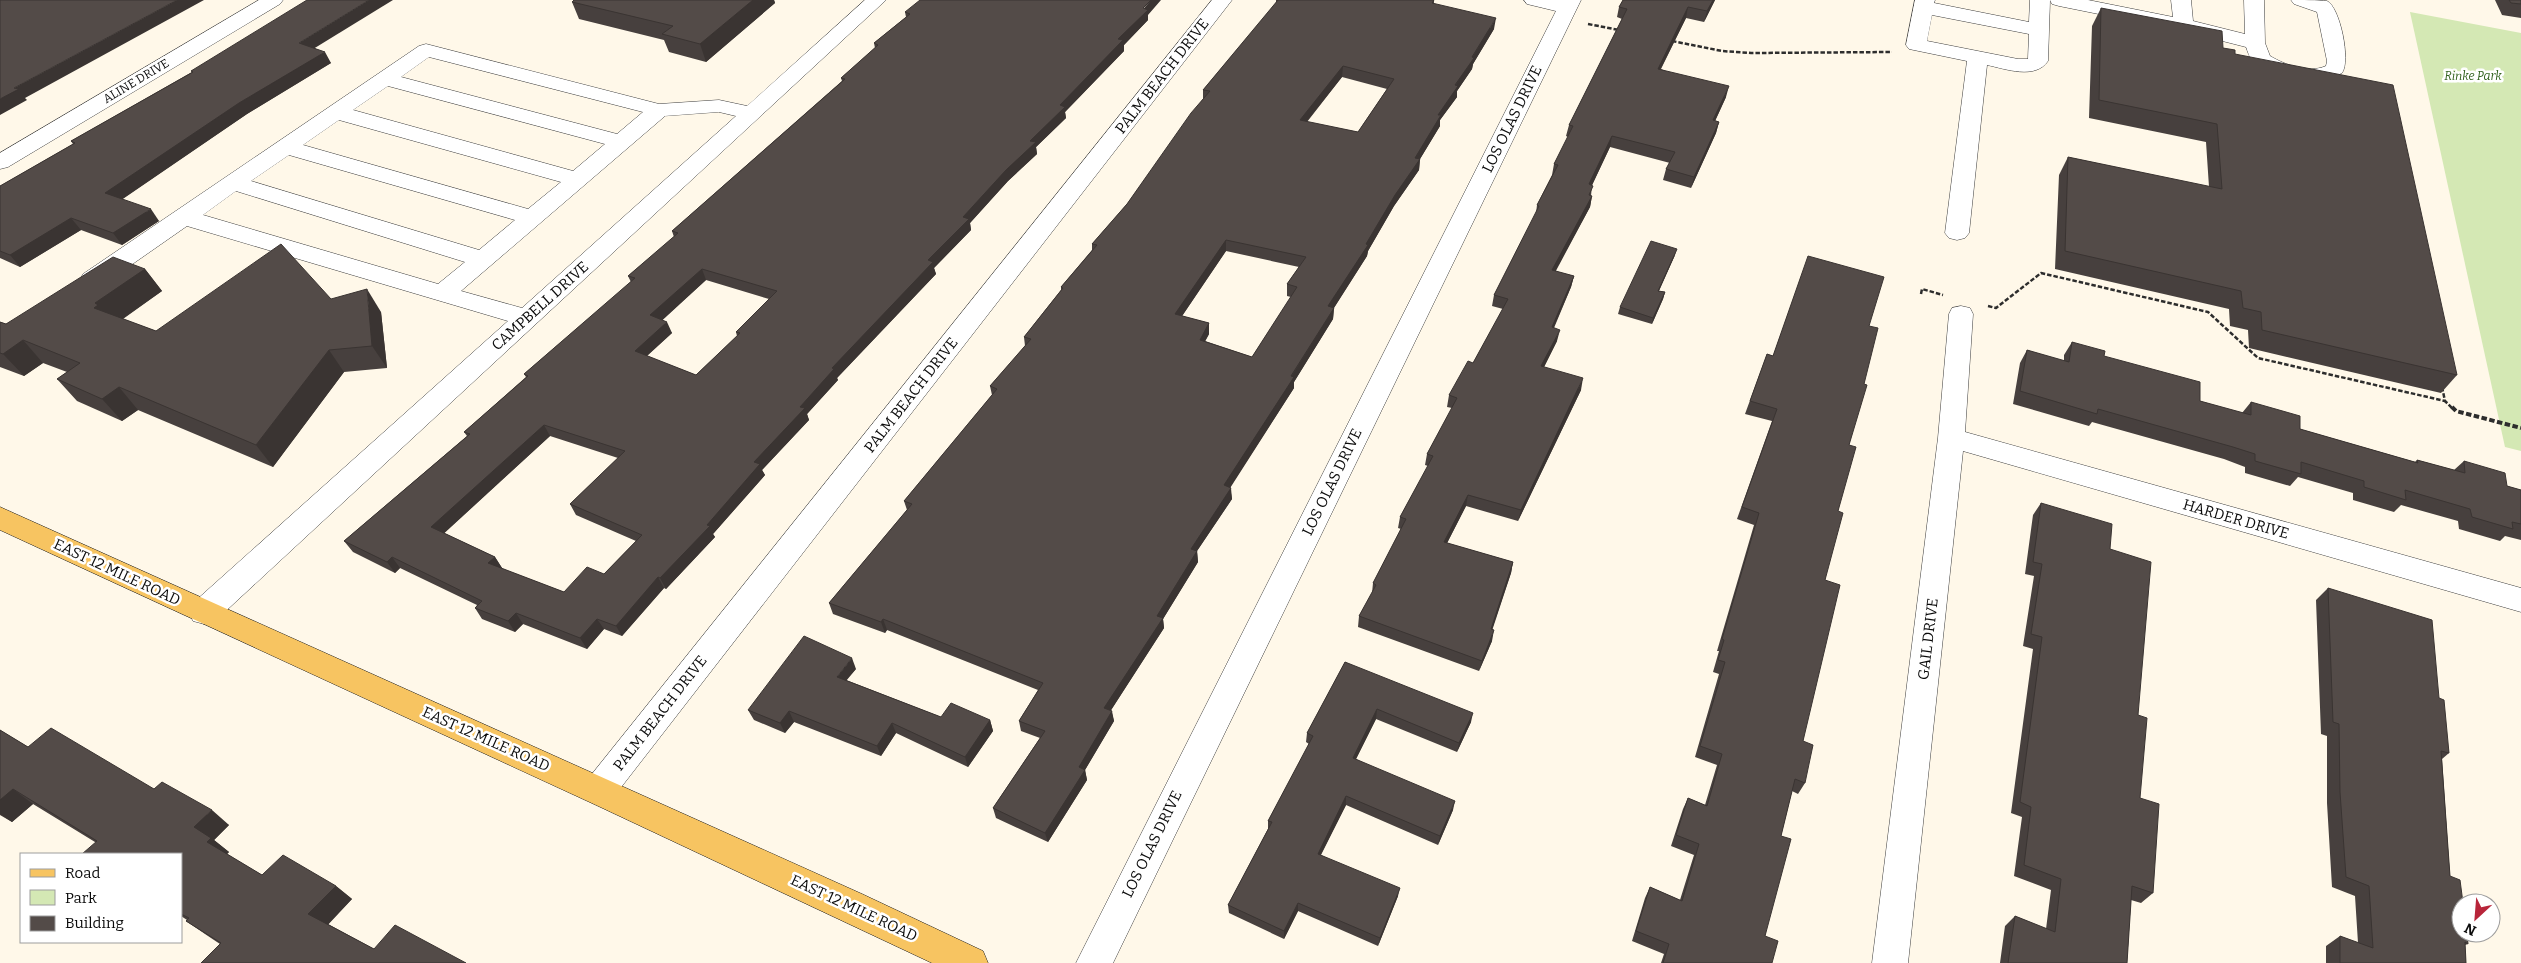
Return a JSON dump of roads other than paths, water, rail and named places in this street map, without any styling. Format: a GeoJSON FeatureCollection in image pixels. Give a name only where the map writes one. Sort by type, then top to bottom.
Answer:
{"type":"FeatureCollection","features":[{"type":"Feature","properties":{"kind":"main road","name":"EAST 12 MILE ROAD"},"geometry":{"type":"LineString","coordinates":[[0,518],[204,612],[600,789],[970,963]]}},
{"type":"Feature","properties":{"kind":"street","name":"ALINE DRIVE"},"geometry":{"type":"LineString","coordinates":[[0,162],[273,0]]}},
{"type":"Feature","properties":{"kind":"street","name":"CAMPBELL DRIVE"},"geometry":{"type":"LineString","coordinates":[[204,612],[876,0]]}},
{"type":"Feature","properties":{"kind":"street","name":"PALM BEACH DRIVE"},"geometry":{"type":"LineString","coordinates":[[600,789],[1222,0]]}},
{"type":"Feature","properties":{"kind":"street"},"geometry":{"type":"LineString","coordinates":[[1534,0],[1566,9]]}},
{"type":"Feature","properties":{"kind":"street"},"geometry":{"type":"LineString","coordinates":[[2039,30],[1924,3],[1916,45],[2032,65],[2038,60],[2039,30],[2040,0]]}},
{"type":"Feature","properties":{"kind":"street"},"geometry":{"type":"LineString","coordinates":[[2058,0],[2183,25],[2255,42]]}},
{"type":"Feature","properties":{"kind":"street"},"geometry":{"type":"LineString","coordinates":[[2181,0],[2183,25]]}},
{"type":"Feature","properties":{"kind":"street"},"geometry":{"type":"LineString","coordinates":[[2254,0],[2255,42],[2261,59],[2286,71],[2318,74],[2335,68],[2337,61],[2326,9],[2316,3],[2301,0]]}},
{"type":"Feature","properties":{"kind":"street","name":"LOS OLAS DRIVE"},"geometry":{"type":"LineString","coordinates":[[1094,963],[1566,9]]}},
{"type":"Feature","properties":{"kind":"street"},"geometry":{"type":"LineString","coordinates":[[74,291],[426,50],[659,110],[719,106],[752,113]]}},
{"type":"Feature","properties":{"kind":"street"},"geometry":{"type":"LineString","coordinates":[[1957,233],[1978,57]]}},
{"type":"Feature","properties":{"kind":"street"},"geometry":{"type":"LineString","coordinates":[[385,79],[622,142]]}},
{"type":"Feature","properties":{"kind":"street"},"geometry":{"type":"LineString","coordinates":[[443,293],[659,110]]}},
{"type":"Feature","properties":{"kind":"street"},"geometry":{"type":"LineString","coordinates":[[336,112],[577,179]]}},
{"type":"Feature","properties":{"kind":"street"},"geometry":{"type":"LineString","coordinates":[[286,147],[532,217]]}},
{"type":"Feature","properties":{"kind":"street"},"geometry":{"type":"LineString","coordinates":[[233,183],[483,259]]}},
{"type":"Feature","properties":{"kind":"street"},"geometry":{"type":"LineString","coordinates":[[184,217],[526,318]]}},
{"type":"Feature","properties":{"kind":"street","name":"GAIL DRIVE"},"geometry":{"type":"LineString","coordinates":[[1890,963],[1951,438],[1955,305]]}},
{"type":"Feature","properties":{"kind":"street","name":"HARDER DRIVE"},"geometry":{"type":"LineString","coordinates":[[1951,438],[2521,603]]}},
{"type":"Feature","properties":{"kind":"park label","name":"Rinke Park"},"geometry":{"type":"Point","coordinates":[2473,76]}}]}
